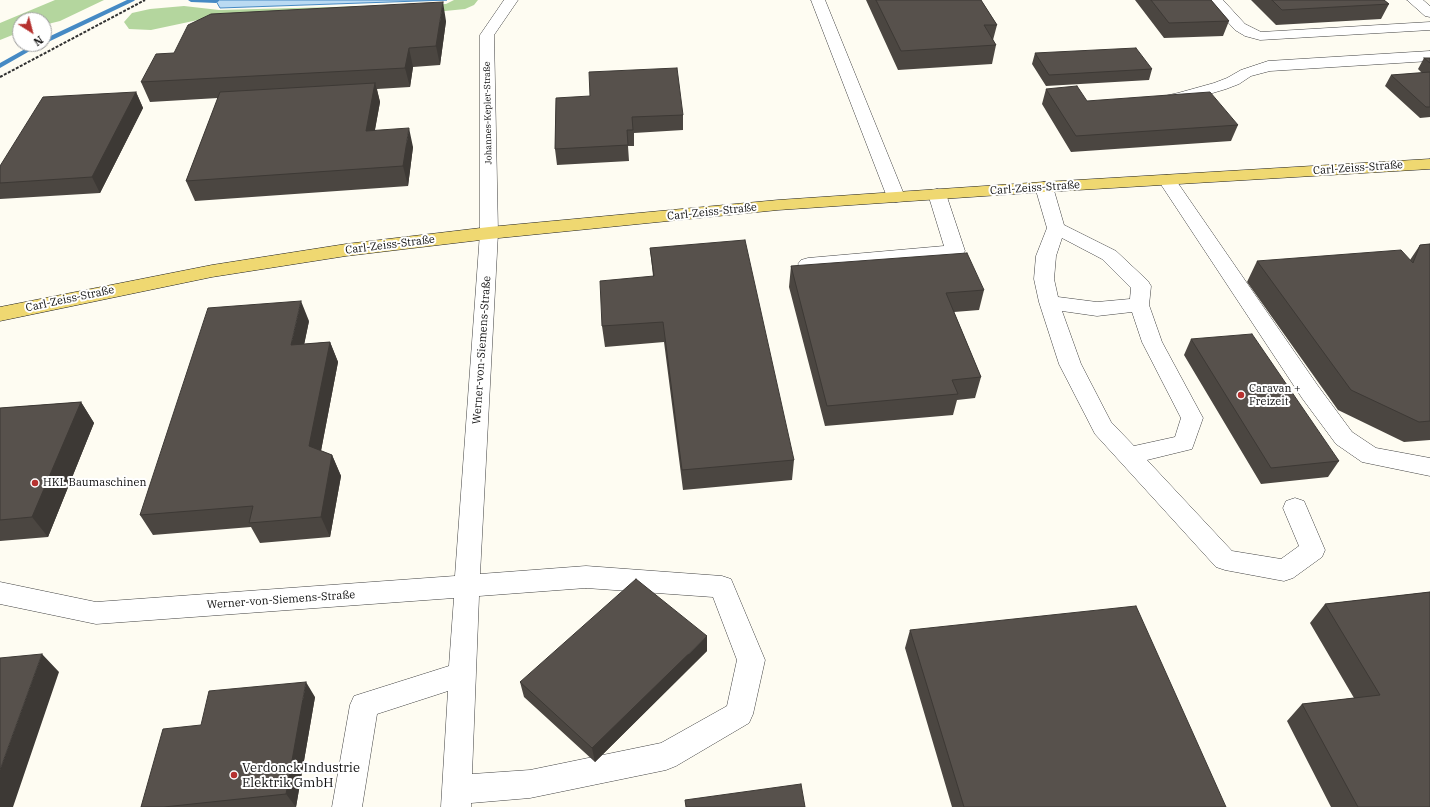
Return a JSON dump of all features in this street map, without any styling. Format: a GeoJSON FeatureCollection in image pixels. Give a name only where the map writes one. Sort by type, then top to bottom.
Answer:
{"type":"FeatureCollection","features":[{"type":"Feature","properties":{"kind":"main road","name":"Carl-Zeiss-Straße"},"geometry":{"type":"LineString","coordinates":[[0,314],[212,271],[346,250],[489,233],[778,205],[1044,187],[1430,164]]}},
{"type":"Feature","properties":{"kind":"street","name":"Johannes-Kepler-Straße"},"geometry":{"type":"LineString","coordinates":[[489,233],[487,35],[511,0]]}},
{"type":"Feature","properties":{"kind":"street"},"geometry":{"type":"LineString","coordinates":[[818,0],[896,197]]}},
{"type":"Feature","properties":{"kind":"street"},"geometry":{"type":"LineString","coordinates":[[1215,0],[1240,27],[1250,33],[1260,36],[1430,26]]}},
{"type":"Feature","properties":{"kind":"street"},"geometry":{"type":"LineString","coordinates":[[1414,0],[1430,13]]}},
{"type":"Feature","properties":{"kind":"street"},"geometry":{"type":"LineString","coordinates":[[1153,102],[1180,98],[1220,86],[1233,81],[1246,73],[1268,66],[1430,56]]}},
{"type":"Feature","properties":{"kind":"street"},"geometry":{"type":"LineString","coordinates":[[1168,180],[1310,392],[1344,438],[1370,456],[1430,467]]}},
{"type":"Feature","properties":{"kind":"street"},"geometry":{"type":"LineString","coordinates":[[1044,187],[1056,228],[1046,256],[1044,279],[1049,302],[1070,364],[1103,428],[1225,560],[1284,570],[1313,550],[1295,508]]}},
{"type":"Feature","properties":{"kind":"street"},"geometry":{"type":"LineString","coordinates":[[808,264],[955,251],[936,194]]}},
{"type":"Feature","properties":{"kind":"street"},"geometry":{"type":"LineString","coordinates":[[1056,228],[1109,256],[1142,286],[1139,305],[1152,342],[1192,418],[1184,443],[1129,456]]}},
{"type":"Feature","properties":{"kind":"street","name":"Werner-von-Siemens-Straße"},"geometry":{"type":"LineString","coordinates":[[456,799],[467,586],[489,233]]}},
{"type":"Feature","properties":{"kind":"street"},"geometry":{"type":"LineString","coordinates":[[1049,302],[1097,309],[1139,305]]}},
{"type":"Feature","properties":{"kind":"street"},"geometry":{"type":"LineString","coordinates":[[456,799],[666,756],[739,714],[751,660],[722,587],[586,577],[467,586]]}},
{"type":"Feature","properties":{"kind":"street","name":"Werner-von-Siemens-Straße"},"geometry":{"type":"LineString","coordinates":[[0,593],[96,613],[467,586]]}},
{"type":"Feature","properties":{"kind":"street"},"geometry":{"type":"LineString","coordinates":[[347,807],[364,705],[463,674]]}},
{"type":"Feature","properties":{"kind":"path"},"geometry":{"type":"LineString","coordinates":[[0,77],[145,0]]}},
{"type":"Feature","properties":{"kind":"green space"},"geometry":{"type":"Polygon","coordinates":[[[55,0],[104,0],[60,21],[52,23],[52,12],[26,12],[55,0]]]}},
{"type":"Feature","properties":{"kind":"green space"},"geometry":{"type":"Polygon","coordinates":[[[454,0],[478,0],[474,5],[465,9],[445,11],[198,20],[151,30],[129,29],[124,22],[132,13],[150,9],[184,6],[219,10],[446,4],[454,0]]]}},
{"type":"Feature","properties":{"kind":"green space"},"geometry":{"type":"Polygon","coordinates":[[[12,18],[12,35],[0,40],[0,23],[12,18]]]}},
{"type":"Feature","properties":{"kind":"water"},"geometry":{"type":"Polygon","coordinates":[[[447,0],[220,8],[216,1],[447,0]]]}},
{"type":"Feature","properties":{"kind":"building"},"geometry":{"type":"Polygon","coordinates":[[[876,0],[981,0],[997,25],[984,25],[996,45],[901,51],[876,0]]]}},
{"type":"Feature","properties":{"kind":"building"},"geometry":{"type":"Polygon","coordinates":[[[1151,0],[1211,0],[1229,21],[1169,23],[1151,0]]]}},
{"type":"Feature","properties":{"kind":"building"},"geometry":{"type":"Polygon","coordinates":[[[1272,0],[1384,0],[1389,4],[1282,10],[1272,0]]]}},
{"type":"Feature","properties":{"kind":"building"},"geometry":{"type":"Polygon","coordinates":[[[443,2],[436,46],[409,48],[405,68],[141,82],[156,54],[174,53],[188,25],[211,14],[443,2]]]}},
{"type":"Feature","properties":{"kind":"building"},"geometry":{"type":"Polygon","coordinates":[[[1136,48],[1152,69],[1049,75],[1035,53],[1136,48]]]}},
{"type":"Feature","properties":{"kind":"building"},"geometry":{"type":"Polygon","coordinates":[[[1424,58],[1430,58],[1430,63],[1424,58]]]}},
{"type":"Feature","properties":{"kind":"building"},"geometry":{"type":"Polygon","coordinates":[[[677,68],[683,115],[632,117],[633,130],[627,130],[628,145],[555,149],[556,98],[590,96],[589,72],[677,68]]]}},
{"type":"Feature","properties":{"kind":"building"},"geometry":{"type":"Polygon","coordinates":[[[1430,72],[1430,107],[1426,107],[1391,75],[1430,72]]]}},
{"type":"Feature","properties":{"kind":"building"},"geometry":{"type":"Polygon","coordinates":[[[375,83],[366,131],[409,128],[403,166],[186,181],[220,92],[375,83]]]}},
{"type":"Feature","properties":{"kind":"building"},"geometry":{"type":"Polygon","coordinates":[[[1077,86],[1087,101],[1210,92],[1238,125],[1076,136],[1046,89],[1077,86]]]}},
{"type":"Feature","properties":{"kind":"building"},"geometry":{"type":"Polygon","coordinates":[[[136,92],[92,177],[0,183],[0,166],[43,97],[136,92]]]}},
{"type":"Feature","properties":{"kind":"building"},"geometry":{"type":"Polygon","coordinates":[[[745,240],[794,460],[682,470],[663,322],[602,326],[600,281],[654,276],[650,248],[745,240]]]}},
{"type":"Feature","properties":{"kind":"building"},"geometry":{"type":"Polygon","coordinates":[[[1430,244],[1430,421],[1419,422],[1351,390],[1257,261],[1401,250],[1413,263],[1420,245],[1430,244]]]}},
{"type":"Feature","properties":{"kind":"building"},"geometry":{"type":"Polygon","coordinates":[[[967,253],[984,290],[946,293],[981,377],[952,380],[958,394],[827,406],[791,266],[967,253]]]}},
{"type":"Feature","properties":{"kind":"building"},"geometry":{"type":"Polygon","coordinates":[[[301,301],[291,345],[330,342],[309,446],[332,455],[321,517],[249,523],[253,506],[140,515],[208,308],[301,301]]]}},
{"type":"Feature","properties":{"kind":"building","name":"Caravan + Freizeit"},"geometry":{"type":"Polygon","coordinates":[[[1252,334],[1339,461],[1271,468],[1191,339],[1252,334]]]}},
{"type":"Feature","properties":{"kind":"building"},"geometry":{"type":"Polygon","coordinates":[[[81,402],[32,517],[0,520],[0,408],[81,402]]]}},
{"type":"Feature","properties":{"kind":"building"},"geometry":{"type":"Polygon","coordinates":[[[636,579],[707,636],[592,748],[520,682],[636,579]]]}},
{"type":"Feature","properties":{"kind":"building"},"geometry":{"type":"Polygon","coordinates":[[[1430,592],[1430,807],[1358,807],[1302,704],[1380,695],[1325,604],[1430,592]]]}},
{"type":"Feature","properties":{"kind":"building"},"geometry":{"type":"Polygon","coordinates":[[[1136,606],[1226,807],[964,807],[910,630],[1136,606]]]}},
{"type":"Feature","properties":{"kind":"building"},"geometry":{"type":"Polygon","coordinates":[[[42,654],[0,770],[0,658],[42,654]]]}},
{"type":"Feature","properties":{"kind":"building","name":"Verdonck Industrie Elektrik GmbH"},"geometry":{"type":"Polygon","coordinates":[[[306,682],[286,794],[164,807],[141,807],[163,729],[201,725],[209,691],[306,682]]]}},
{"type":"Feature","properties":{"kind":"building"},"geometry":{"type":"Polygon","coordinates":[[[801,784],[805,807],[686,807],[685,800],[801,784]]]}},
{"type":"Feature","properties":{"kind":"waterway"},"geometry":{"type":"LineString","coordinates":[[52,38],[132,0]]}},
{"type":"Feature","properties":{"kind":"waterway"},"geometry":{"type":"LineString","coordinates":[[191,0],[216,1]]}},
{"type":"Feature","properties":{"kind":"waterway"},"geometry":{"type":"LineString","coordinates":[[0,66],[25,52]]}},
{"type":"Feature","properties":{"kind":"place","name":"Caravan + Freizeit"},"geometry":{"type":"Point","coordinates":[1241,395]}},
{"type":"Feature","properties":{"kind":"place","name":"HKL Baumaschinen"},"geometry":{"type":"Point","coordinates":[35,483]}},
{"type":"Feature","properties":{"kind":"place","name":"Verdonck Industrie Elektrik GmbH"},"geometry":{"type":"Point","coordinates":[234,775]}}]}
